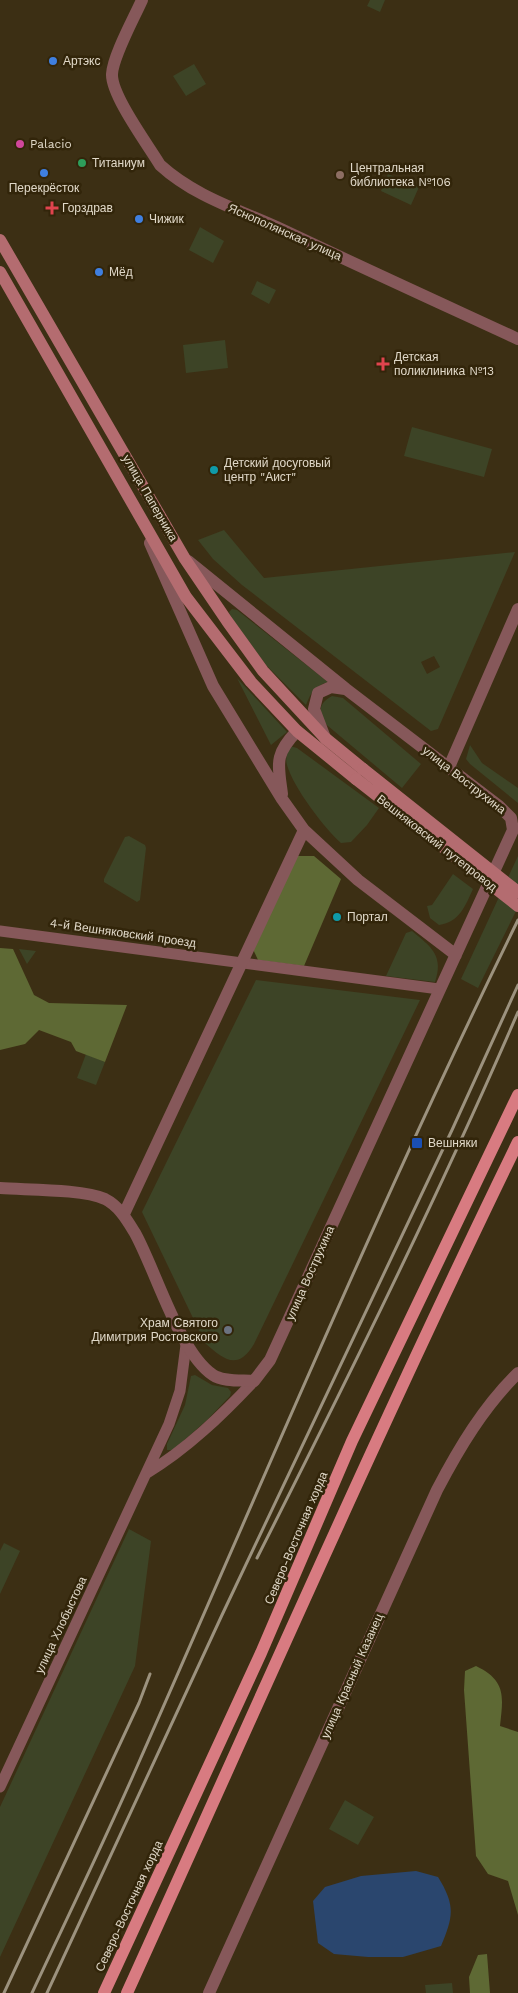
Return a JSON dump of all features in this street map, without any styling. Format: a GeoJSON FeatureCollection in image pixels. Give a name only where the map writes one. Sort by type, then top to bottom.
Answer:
{"type":"FeatureCollection","features":[{"type":"Feature","properties":{"kind":"main road","name":"улица Паперника"},"geometry":{"type":"LineString","coordinates":[[0,240],[186,559],[263,671],[359,774]]}},
{"type":"Feature","properties":{"kind":"main road","name":"улица Паперника"},"geometry":{"type":"LineString","coordinates":[[0,272],[186,597],[251,682],[297,731],[359,774]]}},
{"type":"Feature","properties":{"kind":"main road","name":"Вешняковский путепровод"},"geometry":{"type":"LineString","coordinates":[[359,774],[518,892]]}},
{"type":"Feature","properties":{"kind":"main road","name":"Вешняковский путепровод"},"geometry":{"type":"LineString","coordinates":[[359,774],[518,906]]}},
{"type":"Feature","properties":{"kind":"main road","name":"Северо-Восточная хорда"},"geometry":{"type":"LineString","coordinates":[[104,1993],[261,1653],[367,1408],[518,1095]]}},
{"type":"Feature","properties":{"kind":"main road"},"geometry":{"type":"LineString","coordinates":[[127,1993],[338,1529],[374,1444],[518,1142]]}},
{"type":"Feature","properties":{"kind":"street","name":"Яснополянская улица"},"geometry":{"type":"LineString","coordinates":[[142,0],[114,65],[112,81],[119,99],[160,165],[198,194],[251,215],[518,339]]}},
{"type":"Feature","properties":{"kind":"street"},"geometry":{"type":"LineString","coordinates":[[136,511],[213,686],[282,798],[304,830],[358,880],[456,955]]}},
{"type":"Feature","properties":{"kind":"street","name":"улица Вострухина"},"geometry":{"type":"LineString","coordinates":[[186,559],[346,689],[499,806],[511,818],[513,830],[270,1360],[254,1381]]}},
{"type":"Feature","properties":{"kind":"street"},"geometry":{"type":"LineString","coordinates":[[449,767],[518,610]]}},
{"type":"Feature","properties":{"kind":"street"},"geometry":{"type":"LineString","coordinates":[[325,738],[314,709],[318,693],[331,687],[346,689]]}},
{"type":"Feature","properties":{"kind":"street"},"geometry":{"type":"LineString","coordinates":[[282,798],[278,759],[285,744],[297,731]]}},
{"type":"Feature","properties":{"kind":"street"},"geometry":{"type":"LineString","coordinates":[[124,1214],[304,830]]}},
{"type":"Feature","properties":{"kind":"street","name":"4-й Вешняковский проезд"},"geometry":{"type":"LineString","coordinates":[[0,931],[439,989]]}},
{"type":"Feature","properties":{"kind":"street"},"geometry":{"type":"LineString","coordinates":[[0,1188],[90,1194],[107,1200],[124,1214],[140,1243],[186,1345],[214,1376],[230,1380],[254,1381]]}},
{"type":"Feature","properties":{"kind":"street","name":"улица Хлобыстова"},"geometry":{"type":"LineString","coordinates":[[0,1788],[169,1424],[180,1391],[186,1345]]}},
{"type":"Feature","properties":{"kind":"street","name":"улица Красный Казанец"},"geometry":{"type":"LineString","coordinates":[[209,1993],[437,1490],[450,1465],[481,1418],[518,1373]]}},
{"type":"Feature","properties":{"kind":"street"},"geometry":{"type":"LineString","coordinates":[[147,1473],[161,1465],[227,1410],[254,1381]]}},
{"type":"Feature","properties":{"kind":"green space"},"geometry":{"type":"Polygon","coordinates":[[[370,0],[385,0],[380,12],[367,6],[370,0]]]}},
{"type":"Feature","properties":{"kind":"green space"},"geometry":{"type":"Polygon","coordinates":[[[194,64],[206,84],[186,96],[173,76],[194,64]]]}},
{"type":"Feature","properties":{"kind":"green space"},"geometry":{"type":"Polygon","coordinates":[[[388,174],[419,187],[411,205],[381,191],[388,174]]]}},
{"type":"Feature","properties":{"kind":"green space"},"geometry":{"type":"Polygon","coordinates":[[[200,227],[224,241],[213,263],[189,250],[200,227]]]}},
{"type":"Feature","properties":{"kind":"green space"},"geometry":{"type":"Polygon","coordinates":[[[257,281],[276,290],[269,304],[251,294],[257,281]]]}},
{"type":"Feature","properties":{"kind":"green space"},"geometry":{"type":"Polygon","coordinates":[[[225,340],[228,368],[186,373],[183,345],[225,340]]]}},
{"type":"Feature","properties":{"kind":"green space"},"geometry":{"type":"Polygon","coordinates":[[[412,427],[492,449],[484,477],[404,456],[412,427]]]}},
{"type":"Feature","properties":{"kind":"green space"},"geometry":{"type":"Polygon","coordinates":[[[224,530],[264,578],[515,552],[438,729],[431,731],[242,585],[213,559],[198,540],[224,530]],[[434,656],[421,662],[427,674],[440,667],[434,656]]]}},
{"type":"Feature","properties":{"kind":"green space"},"geometry":{"type":"Polygon","coordinates":[[[232,609],[237,610],[328,682],[314,690],[306,705],[266,665],[231,617],[229,612],[232,609]]]}},
{"type":"Feature","properties":{"kind":"green space"},"geometry":{"type":"Polygon","coordinates":[[[237,678],[287,732],[271,745],[237,678]]]}},
{"type":"Feature","properties":{"kind":"green space"},"geometry":{"type":"Polygon","coordinates":[[[332,696],[343,698],[421,764],[402,788],[322,721],[321,706],[332,696]]]}},
{"type":"Feature","properties":{"kind":"green space"},"geometry":{"type":"Polygon","coordinates":[[[470,745],[482,763],[518,788],[518,803],[470,764],[466,759],[470,745]]]}},
{"type":"Feature","properties":{"kind":"green space"},"geometry":{"type":"Polygon","coordinates":[[[290,746],[297,748],[379,808],[367,825],[351,842],[341,843],[334,837],[303,796],[287,765],[286,760],[290,746]]]}},
{"type":"Feature","properties":{"kind":"green space"},"geometry":{"type":"Polygon","coordinates":[[[129,836],[145,845],[146,848],[140,900],[137,902],[104,882],[125,837],[129,836]]]}},
{"type":"Feature","properties":{"kind":"green space"},"geometry":{"type":"Polygon","coordinates":[[[296,856],[314,856],[341,879],[304,966],[258,960],[252,947],[296,856]]]}},
{"type":"Feature","properties":{"kind":"green space"},"geometry":{"type":"Polygon","coordinates":[[[518,856],[518,907],[478,988],[461,979],[518,856]]]}},
{"type":"Feature","properties":{"kind":"green space"},"geometry":{"type":"Polygon","coordinates":[[[453,874],[473,889],[457,917],[439,925],[430,918],[427,906],[432,905],[453,874]]]}},
{"type":"Feature","properties":{"kind":"green space"},"geometry":{"type":"Polygon","coordinates":[[[412,931],[430,947],[437,958],[438,965],[435,982],[386,976],[406,933],[412,931]]]}},
{"type":"Feature","properties":{"kind":"green space"},"geometry":{"type":"Polygon","coordinates":[[[0,948],[13,949],[34,995],[49,1003],[127,1005],[105,1062],[76,1051],[71,1042],[39,1030],[25,1044],[0,1050],[0,948]]]}},
{"type":"Feature","properties":{"kind":"green space"},"geometry":{"type":"Polygon","coordinates":[[[19,949],[36,951],[27,964],[19,949]]]}},
{"type":"Feature","properties":{"kind":"green space"},"geometry":{"type":"Polygon","coordinates":[[[256,980],[420,1000],[254,1344],[242,1358],[231,1360],[218,1354],[205,1343],[142,1212],[256,980]]]}},
{"type":"Feature","properties":{"kind":"green space"},"geometry":{"type":"Polygon","coordinates":[[[86,1054],[105,1062],[96,1085],[77,1078],[86,1054]]]}},
{"type":"Feature","properties":{"kind":"green space"},"geometry":{"type":"Polygon","coordinates":[[[195,1375],[212,1385],[228,1388],[231,1392],[230,1396],[207,1420],[173,1450],[167,1450],[167,1444],[185,1405],[191,1376],[195,1375]]]}},
{"type":"Feature","properties":{"kind":"green space"},"geometry":{"type":"Polygon","coordinates":[[[129,1529],[151,1541],[135,1666],[0,1957],[0,1807],[129,1529]]]}},
{"type":"Feature","properties":{"kind":"green space"},"geometry":{"type":"Polygon","coordinates":[[[4,1543],[20,1551],[0,1594],[0,1551],[4,1543]]]}},
{"type":"Feature","properties":{"kind":"green space"},"geometry":{"type":"Polygon","coordinates":[[[476,1666],[493,1678],[501,1691],[500,1726],[518,1732],[518,1915],[508,1881],[488,1874],[476,1856],[464,1690],[465,1671],[476,1666]]]}},
{"type":"Feature","properties":{"kind":"green space"},"geometry":{"type":"Polygon","coordinates":[[[345,1800],[374,1817],[358,1845],[329,1829],[345,1800]]]}},
{"type":"Feature","properties":{"kind":"green space"},"geometry":{"type":"Polygon","coordinates":[[[487,1954],[490,1993],[470,1993],[469,1977],[478,1955],[487,1954]]]}},
{"type":"Feature","properties":{"kind":"green space"},"geometry":{"type":"Polygon","coordinates":[[[452,1983],[453,1993],[426,1993],[425,1985],[452,1983]]]}},
{"type":"Feature","properties":{"kind":"water"},"geometry":{"type":"Polygon","coordinates":[[[416,1871],[438,1877],[448,1896],[451,1911],[450,1919],[441,1946],[403,1957],[368,1957],[334,1954],[318,1943],[313,1901],[325,1887],[361,1876],[416,1871]]]}},
{"type":"Feature","properties":{"kind":"railway"},"geometry":{"type":"LineString","coordinates":[[32,1993],[126,1791],[371,1234],[518,920]]}},
{"type":"Feature","properties":{"kind":"railway"},"geometry":{"type":"LineString","coordinates":[[47,1993],[222,1615],[452,1130],[518,985]]}},
{"type":"Feature","properties":{"kind":"railway"},"geometry":{"type":"LineString","coordinates":[[257,1558],[392,1287],[518,1012]]}},
{"type":"Feature","properties":{"kind":"railway"},"geometry":{"type":"LineString","coordinates":[[4,1993],[139,1703],[150,1674]]}},
{"type":"Feature","properties":{"kind":"place","name":"Артэкс"},"geometry":{"type":"Point","coordinates":[53,61]}},
{"type":"Feature","properties":{"kind":"place","name":"Palacio"},"geometry":{"type":"Point","coordinates":[20,144]}},
{"type":"Feature","properties":{"kind":"place","name":"Титаниум"},"geometry":{"type":"Point","coordinates":[82,163]}},
{"type":"Feature","properties":{"kind":"place","name":"Перекрёсток"},"geometry":{"type":"Point","coordinates":[44,173]}},
{"type":"Feature","properties":{"kind":"place","name":"Центральная библиотека №106"},"geometry":{"type":"Point","coordinates":[340,175]}},
{"type":"Feature","properties":{"kind":"place","name":"Горздрав"},"geometry":{"type":"Point","coordinates":[52,208]}},
{"type":"Feature","properties":{"kind":"place","name":"Чижик"},"geometry":{"type":"Point","coordinates":[139,219]}},
{"type":"Feature","properties":{"kind":"place","name":"Мёд"},"geometry":{"type":"Point","coordinates":[99,272]}},
{"type":"Feature","properties":{"kind":"place","name":"Детская поликлиника №13"},"geometry":{"type":"Point","coordinates":[383,364]}},
{"type":"Feature","properties":{"kind":"place","name":"Детский досуговый центр \"Аист\""},"geometry":{"type":"Point","coordinates":[214,470]}},
{"type":"Feature","properties":{"kind":"place","name":"Портал"},"geometry":{"type":"Point","coordinates":[337,917]}},
{"type":"Feature","properties":{"kind":"place","name":"Вешняки"},"geometry":{"type":"Point","coordinates":[417,1143]}},
{"type":"Feature","properties":{"kind":"place","name":"Храм Святого Димитрия Ростовского"},"geometry":{"type":"Point","coordinates":[228,1330]}}]}
